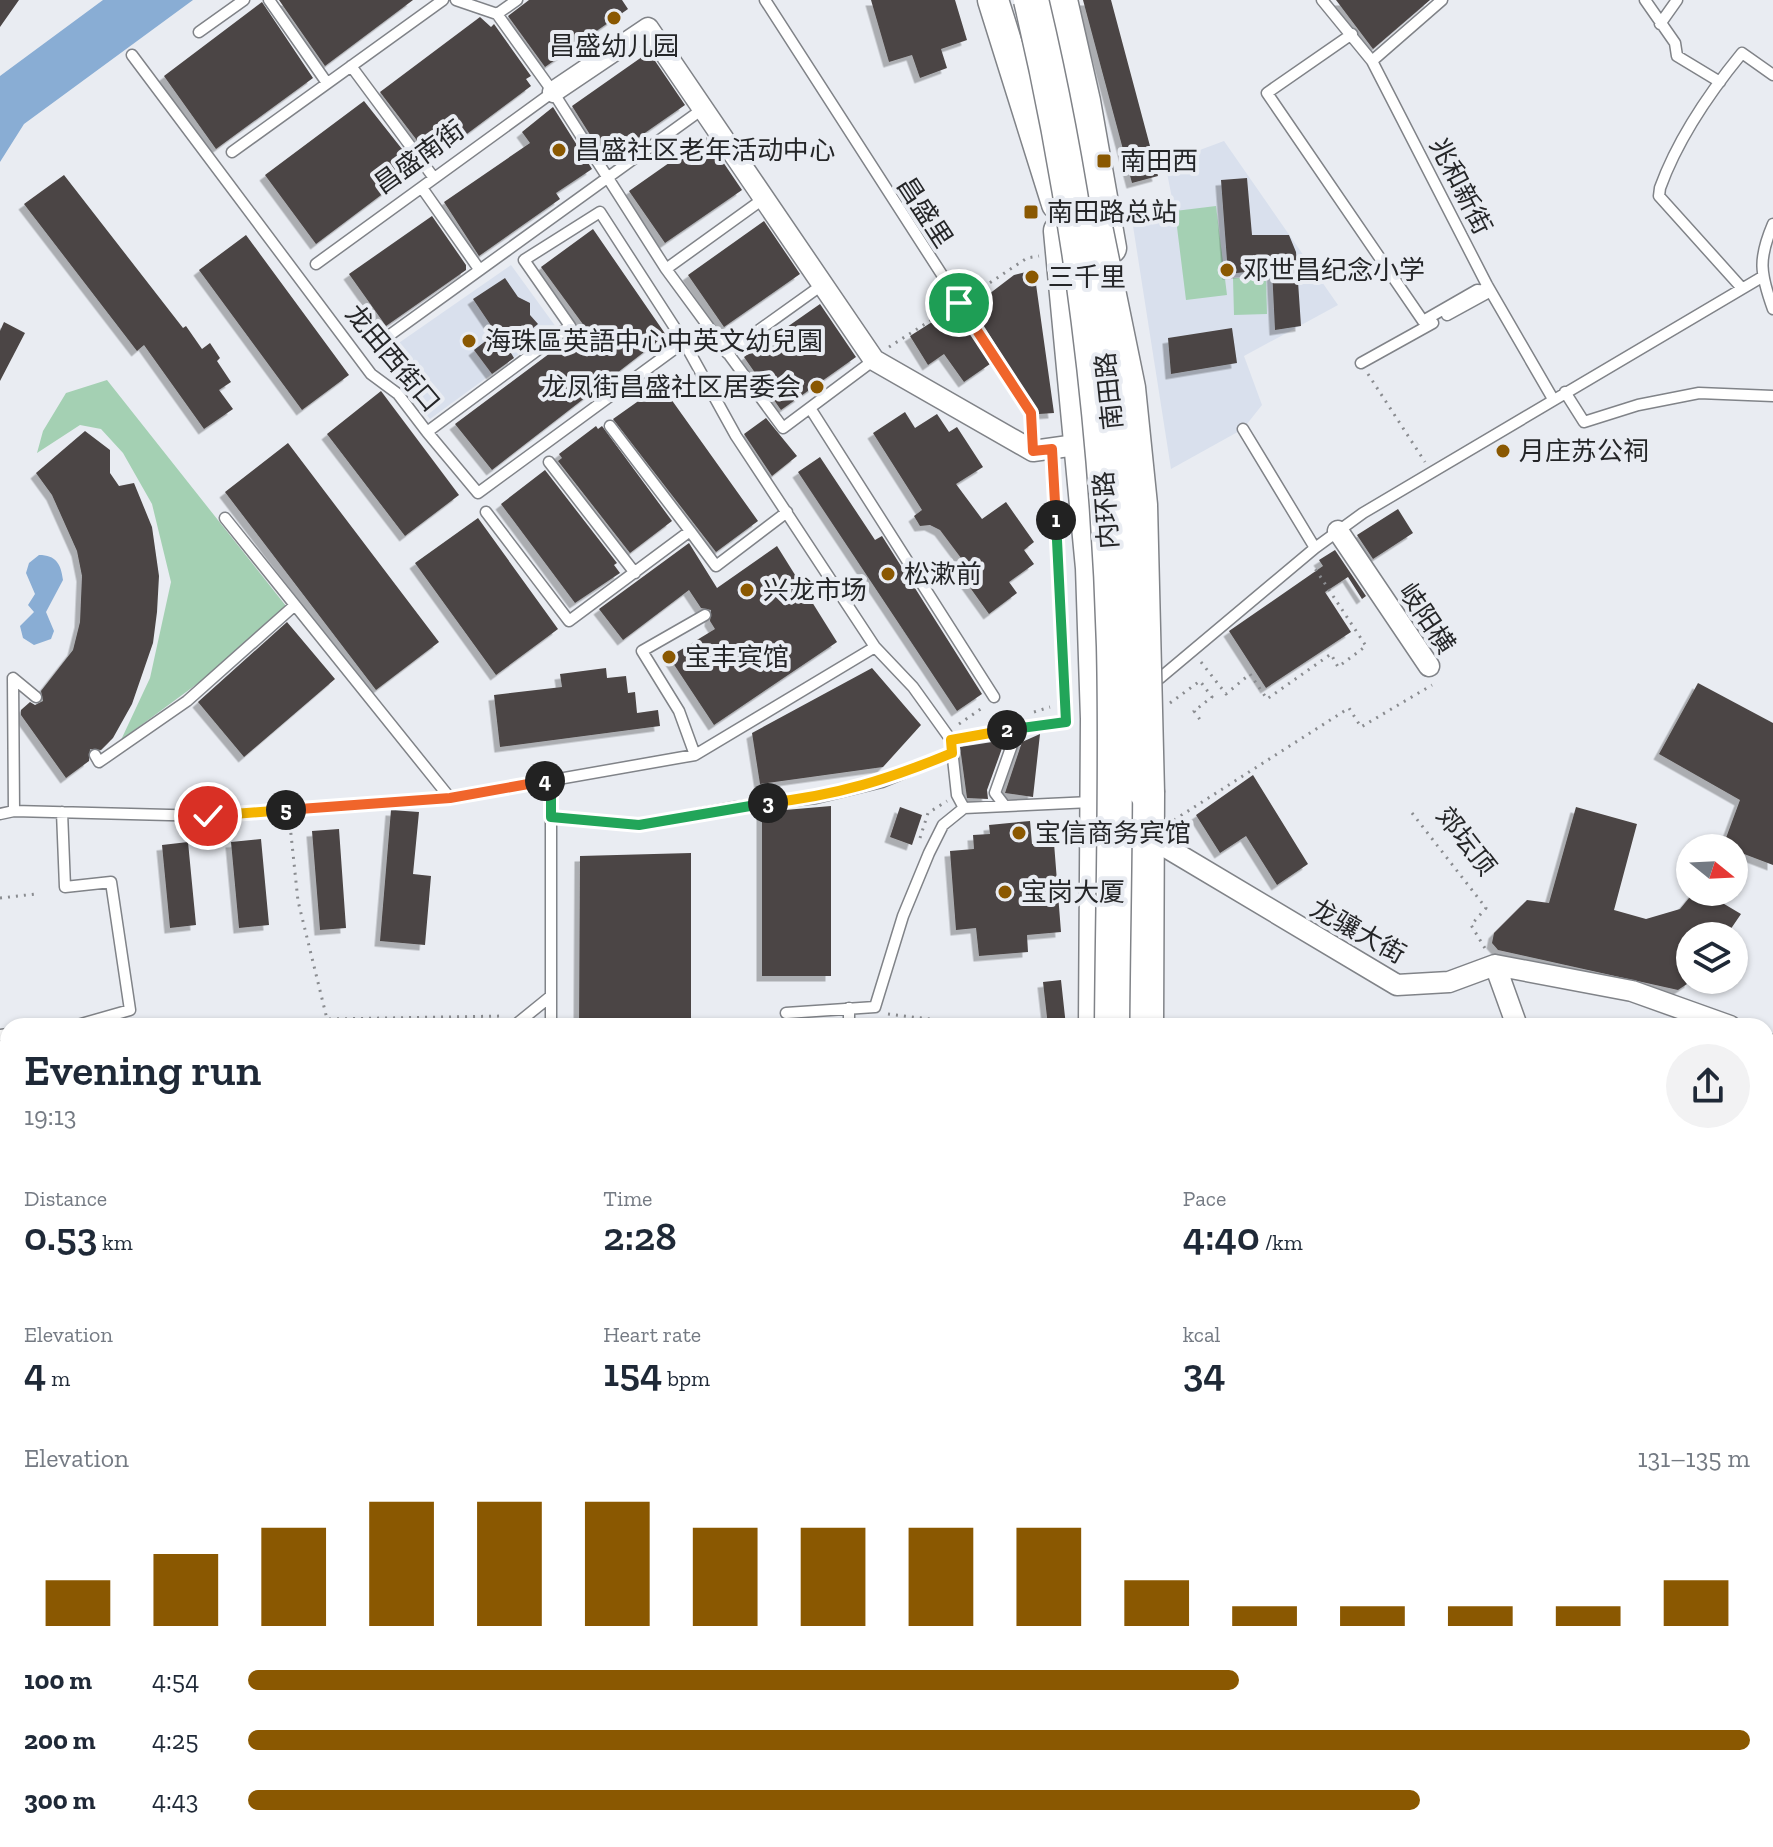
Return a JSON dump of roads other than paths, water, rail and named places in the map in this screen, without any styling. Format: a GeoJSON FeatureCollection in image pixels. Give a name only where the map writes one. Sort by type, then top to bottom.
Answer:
{"type":"FeatureCollection","features":[{"type":"Feature","properties":{"kind":"highway"},"geometry":{"type":"LineString","coordinates":[[1010,0],[1045,117],[1095,260]]}},
{"type":"Feature","properties":{"kind":"highway","name":"内环路"},"geometry":{"type":"LineString","coordinates":[[1031,0],[1060,128],[1095,260],[1101,448],[1112,616],[1112,1018]]}},
{"type":"Feature","properties":{"kind":"highway","name":"内环路"},"geometry":{"type":"LineString","coordinates":[[1048,0],[1079,155],[1108,355],[1126,556],[1131,732],[1126,1018]]}},
{"type":"Feature","properties":{"kind":"highway"},"geometry":{"type":"LineString","coordinates":[[1079,155],[1123,361],[1136,456],[1146,621],[1147,1018]]}},
{"type":"Feature","properties":{"kind":"main road"},"geometry":{"type":"LineString","coordinates":[[993,0],[1057,204]]}},
{"type":"Feature","properties":{"kind":"main road","name":"南田路"},"geometry":{"type":"LineString","coordinates":[[1023,0],[1040,75],[1057,204],[1056,448],[1096,649],[1095,1018]]}},
{"type":"Feature","properties":{"kind":"main road","name":"南田路"},"geometry":{"type":"LineString","coordinates":[[1048,0],[1077,104],[1079,155],[1095,260],[1115,457],[1127,647],[1126,1018]]}},
{"type":"Feature","properties":{"kind":"main road"},"geometry":{"type":"LineString","coordinates":[[1062,0],[1078,67],[1077,104],[1095,260],[1122,305],[1148,487],[1160,678],[1164,836],[1158,947],[1148,1018]]}},
{"type":"Feature","properties":{"kind":"street","name":"昌盛南街"},"geometry":{"type":"LineString","coordinates":[[553,92],[648,28],[704,108]]}},
{"type":"Feature","properties":{"kind":"street"},"geometry":{"type":"LineString","coordinates":[[704,108],[874,360],[1056,448]]}},
{"type":"Feature","properties":{"kind":"street","name":"岐阳横"},"geometry":{"type":"LineString","coordinates":[[1338,531],[1429,666]]}},
{"type":"Feature","properties":{"kind":"street","name":"龙骧大街"},"geometry":{"type":"LineString","coordinates":[[1164,836],[1397,985],[1449,982],[1495,965]]}},
{"type":"Feature","properties":{"kind":"street"},"geometry":{"type":"LineString","coordinates":[[1495,965],[1632,991],[1677,1017]]}},
{"type":"Feature","properties":{"kind":"street"},"geometry":{"type":"LineString","coordinates":[[1495,965],[1514,1018]]}},
{"type":"Feature","properties":{"kind":"lane"},"geometry":{"type":"LineString","coordinates":[[199,32],[244,0]]}},
{"type":"Feature","properties":{"kind":"lane"},"geometry":{"type":"LineString","coordinates":[[269,0],[327,83]]}},
{"type":"Feature","properties":{"kind":"lane"},"geometry":{"type":"LineString","coordinates":[[232,152],[443,0]]}},
{"type":"Feature","properties":{"kind":"lane"},"geometry":{"type":"LineString","coordinates":[[497,14],[517,0]]}},
{"type":"Feature","properties":{"kind":"lane","name":"昌盛里"},"geometry":{"type":"LineString","coordinates":[[765,0],[1056,448]]}},
{"type":"Feature","properties":{"kind":"lane","name":"兆和新街"},"geometry":{"type":"LineString","coordinates":[[1322,0],[1372,61],[1490,291],[1553,399]]}},
{"type":"Feature","properties":{"kind":"lane"},"geometry":{"type":"LineString","coordinates":[[1372,61],[1442,0]]}},
{"type":"Feature","properties":{"kind":"lane"},"geometry":{"type":"LineString","coordinates":[[1645,0],[1675,43],[1677,56],[1720,82]]}},
{"type":"Feature","properties":{"kind":"lane"},"geometry":{"type":"LineString","coordinates":[[1660,24],[1677,0]]}},
{"type":"Feature","properties":{"kind":"lane"},"geometry":{"type":"LineString","coordinates":[[459,2],[497,14],[553,92],[666,269],[783,428],[874,360]]}},
{"type":"Feature","properties":{"kind":"lane"},"geometry":{"type":"LineString","coordinates":[[1352,34],[1267,93],[1423,321],[1477,290],[1490,291]]}},
{"type":"Feature","properties":{"kind":"lane"},"geometry":{"type":"LineString","coordinates":[[1740,286],[1659,196],[1666,172],[1720,82],[1742,53],[1773,75]]}},
{"type":"Feature","properties":{"kind":"lane","name":"龙田西街口"},"geometry":{"type":"LineString","coordinates":[[132,55],[371,374],[398,394],[427,432],[570,326],[524,260],[600,212],[684,342],[736,436],[875,647],[913,687],[951,740]]}},
{"type":"Feature","properties":{"kind":"lane"},"geometry":{"type":"LineString","coordinates":[[351,66],[434,178]]}},
{"type":"Feature","properties":{"kind":"lane","name":"昌盛南街"},"geometry":{"type":"LineString","coordinates":[[316,264],[553,92]]}},
{"type":"Feature","properties":{"kind":"lane"},"geometry":{"type":"LineString","coordinates":[[376,345],[607,174],[704,108]]}},
{"type":"Feature","properties":{"kind":"lane"},"geometry":{"type":"LineString","coordinates":[[422,188],[479,269]]}},
{"type":"Feature","properties":{"kind":"lane"},"geometry":{"type":"LineString","coordinates":[[666,269],[763,199]]}},
{"type":"Feature","properties":{"kind":"lane"},"geometry":{"type":"LineString","coordinates":[[1773,224],[1762,251],[1762,277],[1773,309]]}},
{"type":"Feature","properties":{"kind":"lane"},"geometry":{"type":"LineString","coordinates":[[1160,678],[1338,531],[1740,286],[1762,277]]}},
{"type":"Feature","properties":{"kind":"lane"},"geometry":{"type":"LineString","coordinates":[[727,353],[822,285]]}},
{"type":"Feature","properties":{"kind":"lane"},"geometry":{"type":"LineString","coordinates":[[1361,363],[1490,291]]}},
{"type":"Feature","properties":{"kind":"lane"},"geometry":{"type":"LineString","coordinates":[[427,432],[478,493],[684,342]]}},
{"type":"Feature","properties":{"kind":"lane"},"geometry":{"type":"LineString","coordinates":[[1565,392],[1584,422],[1638,405],[1699,393],[1773,396]]}},
{"type":"Feature","properties":{"kind":"lane"},"geometry":{"type":"LineString","coordinates":[[810,408],[994,698]]}},
{"type":"Feature","properties":{"kind":"lane"},"geometry":{"type":"LineString","coordinates":[[610,426],[716,566],[787,512]]}},
{"type":"Feature","properties":{"kind":"lane"},"geometry":{"type":"LineString","coordinates":[[1243,429],[1308,555]]}},
{"type":"Feature","properties":{"kind":"lane"},"geometry":{"type":"LineString","coordinates":[[970,807],[957,795],[951,740],[1066,722],[1056,448]]}},
{"type":"Feature","properties":{"kind":"lane"},"geometry":{"type":"LineString","coordinates":[[549,462],[635,573]]}},
{"type":"Feature","properties":{"kind":"lane"},"geometry":{"type":"LineString","coordinates":[[486,512],[569,621],[690,531]]}},
{"type":"Feature","properties":{"kind":"lane"},"geometry":{"type":"LineString","coordinates":[[225,518],[450,798]]}},
{"type":"Feature","properties":{"kind":"lane"},"geometry":{"type":"LineString","coordinates":[[95,755],[99,762],[187,701],[295,605]]}},
{"type":"Feature","properties":{"kind":"lane"},"geometry":{"type":"LineString","coordinates":[[695,755],[679,711],[642,651],[705,615]]}},
{"type":"Feature","properties":{"kind":"lane"},"geometry":{"type":"LineString","coordinates":[[0,814],[14,811],[208,816],[450,798],[695,755],[875,647]]}},
{"type":"Feature","properties":{"kind":"lane"},"geometry":{"type":"LineString","coordinates":[[14,811],[13,678],[36,697]]}},
{"type":"Feature","properties":{"kind":"lane"},"geometry":{"type":"LineString","coordinates":[[1005,806],[995,793],[1018,728]]}},
{"type":"Feature","properties":{"kind":"lane"},"geometry":{"type":"LineString","coordinates":[[551,817],[639,825],[736,807],[816,798],[882,782],[952,753]]}},
{"type":"Feature","properties":{"kind":"lane"},"geometry":{"type":"LineString","coordinates":[[551,780],[551,1018]]}},
{"type":"Feature","properties":{"kind":"lane"},"geometry":{"type":"LineString","coordinates":[[786,1013],[875,1007],[903,916],[943,825],[970,807],[1097,802]]}},
{"type":"Feature","properties":{"kind":"lane"},"geometry":{"type":"LineString","coordinates":[[62,812],[65,887],[111,882],[130,1010],[102,1018]]}},
{"type":"Feature","properties":{"kind":"lane"},"geometry":{"type":"LineString","coordinates":[[523,1018],[551,996]]}},
{"type":"Feature","properties":{"kind":"lane"},"geometry":{"type":"LineString","coordinates":[[849,1008],[849,1018]]}},
{"type":"Feature","properties":{"kind":"water"},"geometry":{"type":"Polygon","coordinates":[[[103,0],[193,0],[24,124],[0,162],[0,76],[103,0]]]}},
{"type":"Feature","properties":{"kind":"water"},"geometry":{"type":"Polygon","coordinates":[[[39,555],[57,562],[63,580],[46,612],[54,631],[51,639],[34,645],[23,638],[20,626],[34,612],[28,605],[35,594],[26,573],[29,563],[39,555]]]}},
{"type":"Feature","properties":{"kind":"place","name":"昌盛幼儿园"},"geometry":{"type":"Point","coordinates":[614,18]}},
{"type":"Feature","properties":{"kind":"place","name":"昌盛社区老年活动中心"},"geometry":{"type":"Point","coordinates":[559,150]}},
{"type":"Feature","properties":{"kind":"place","name":"南田西"},"geometry":{"type":"Point","coordinates":[1104,161]}},
{"type":"Feature","properties":{"kind":"place","name":"南田路总站"},"geometry":{"type":"Point","coordinates":[1031,212]}},
{"type":"Feature","properties":{"kind":"place","name":"邓世昌纪念小学"},"geometry":{"type":"Point","coordinates":[1227,270]}},
{"type":"Feature","properties":{"kind":"place","name":"三千里"},"geometry":{"type":"Point","coordinates":[1032,277]}},
{"type":"Feature","properties":{"kind":"place","name":"海珠區英語中心中英文幼兒園"},"geometry":{"type":"Point","coordinates":[469,341]}},
{"type":"Feature","properties":{"kind":"place","name":"龙凤街昌盛社区居委会"},"geometry":{"type":"Point","coordinates":[817,387]}},
{"type":"Feature","properties":{"kind":"place","name":"月庄苏公祠"},"geometry":{"type":"Point","coordinates":[1503,451]}},
{"type":"Feature","properties":{"kind":"place","name":"松漱前"},"geometry":{"type":"Point","coordinates":[888,574]}},
{"type":"Feature","properties":{"kind":"place","name":"兴龙市场"},"geometry":{"type":"Point","coordinates":[747,590]}},
{"type":"Feature","properties":{"kind":"place","name":"宝丰宾馆"},"geometry":{"type":"Point","coordinates":[669,657]}},
{"type":"Feature","properties":{"kind":"place","name":"宝信商务宾馆"},"geometry":{"type":"Point","coordinates":[1019,833]}},
{"type":"Feature","properties":{"kind":"place","name":"宝岗大厦"},"geometry":{"type":"Point","coordinates":[1005,892]}}]}
